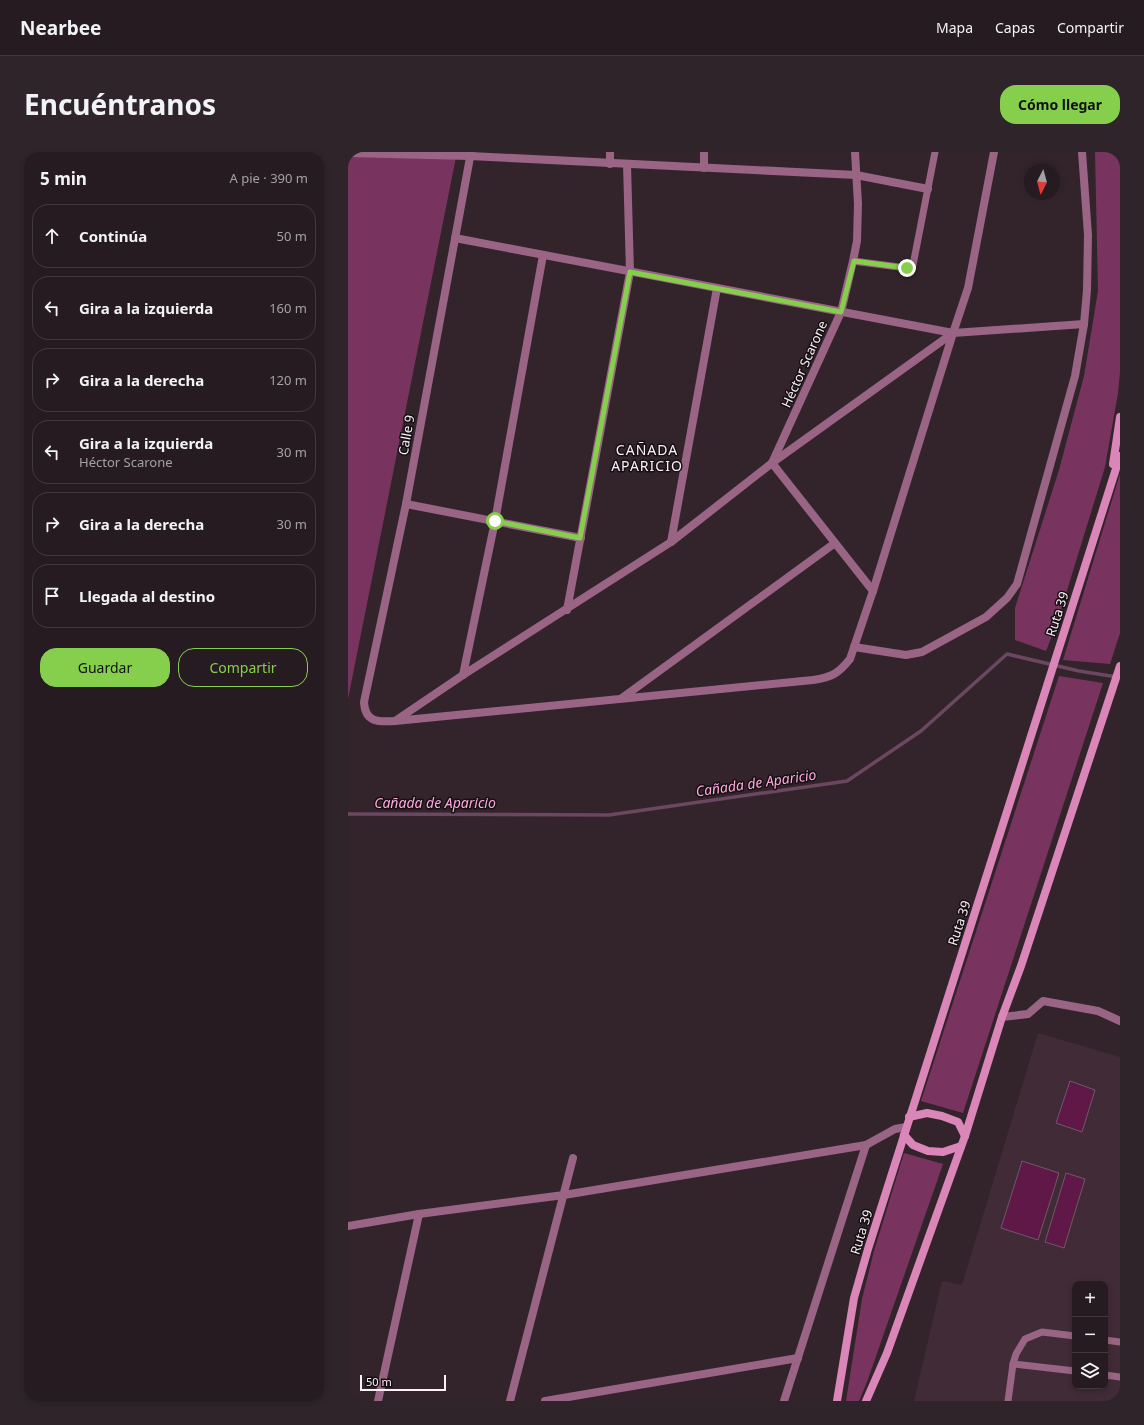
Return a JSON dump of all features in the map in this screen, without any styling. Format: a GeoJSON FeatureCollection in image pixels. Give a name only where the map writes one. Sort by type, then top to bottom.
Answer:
{"type":"FeatureCollection","features":[{"type":"Feature","properties":{"kind":"main road"},"geometry":{"type":"LineString","coordinates":[[1110,492],[1120,417]]}},
{"type":"Feature","properties":{"kind":"main road","name":"Ruta 39"},"geometry":{"type":"LineString","coordinates":[[837,1401],[854,1298],[868,1249],[1110,492],[1120,456]]}},
{"type":"Feature","properties":{"kind":"main road"},"geometry":{"type":"LineString","coordinates":[[866,1401],[887,1353],[965,1136],[1002,1017],[1120,667]]}},
{"type":"Feature","properties":{"kind":"main road"},"geometry":{"type":"LineString","coordinates":[[909,1117],[927,1113],[942,1116],[958,1122],[965,1136]]}},
{"type":"Feature","properties":{"kind":"main road"},"geometry":{"type":"LineString","coordinates":[[905,1131],[913,1145],[928,1151],[942,1152],[961,1146]]}},
{"type":"Feature","properties":{"kind":"street"},"geometry":{"type":"LineString","coordinates":[[610,152],[610,164]]}},
{"type":"Feature","properties":{"kind":"street"},"geometry":{"type":"LineString","coordinates":[[704,152],[704,168]]}},
{"type":"Feature","properties":{"kind":"street","name":"Héctor Scarone"},"geometry":{"type":"LineString","coordinates":[[772,463],[841,312],[854,261],[856,241],[858,204],[855,152]]}},
{"type":"Feature","properties":{"kind":"street"},"geometry":{"type":"LineString","coordinates":[[395,721],[829,677],[843,668],[850,659],[873,591],[952,333],[968,288],[994,152]]}},
{"type":"Feature","properties":{"kind":"street"},"geometry":{"type":"LineString","coordinates":[[854,647],[906,655],[922,652],[986,617],[1007,598],[1017,584],[1075,376],[1084,324],[1087,290],[1088,235],[1082,152]]}},
{"type":"Feature","properties":{"kind":"street"},"geometry":{"type":"LineString","coordinates":[[348,153],[471,154],[610,164],[856,174],[928,189]]}},
{"type":"Feature","properties":{"kind":"street","name":"Calle 9"},"geometry":{"type":"LineString","coordinates":[[395,721],[378,721],[370,718],[365,710],[364,702],[406,504],[471,154]]}},
{"type":"Feature","properties":{"kind":"street"},"geometry":{"type":"LineString","coordinates":[[567,610],[630,272],[627,164]]}},
{"type":"Feature","properties":{"kind":"street"},"geometry":{"type":"LineString","coordinates":[[455,238],[952,333],[1084,324]]}},
{"type":"Feature","properties":{"kind":"street"},"geometry":{"type":"LineString","coordinates":[[463,675],[495,521],[543,255]]}},
{"type":"Feature","properties":{"kind":"street"},"geometry":{"type":"LineString","coordinates":[[671,542],[718,288]]}},
{"type":"Feature","properties":{"kind":"street"},"geometry":{"type":"LineString","coordinates":[[395,721],[463,675],[567,610],[671,542],[772,463],[952,333]]}},
{"type":"Feature","properties":{"kind":"street"},"geometry":{"type":"LineString","coordinates":[[772,463],[873,591]]}},
{"type":"Feature","properties":{"kind":"street"},"geometry":{"type":"LineString","coordinates":[[406,504],[580,538]]}},
{"type":"Feature","properties":{"kind":"street"},"geometry":{"type":"LineString","coordinates":[[621,699],[835,543]]}},
{"type":"Feature","properties":{"kind":"street"},"geometry":{"type":"LineString","coordinates":[[1002,1017],[1028,1014],[1043,1001],[1098,1012],[1120,1021]]}},
{"type":"Feature","properties":{"kind":"street"},"geometry":{"type":"LineString","coordinates":[[348,1226],[420,1214],[564,1195],[866,1145],[895,1129],[905,1131]]}},
{"type":"Feature","properties":{"kind":"street"},"geometry":{"type":"LineString","coordinates":[[784,1401],[866,1145]]}},
{"type":"Feature","properties":{"kind":"street"},"geometry":{"type":"LineString","coordinates":[[510,1401],[573,1158]]}},
{"type":"Feature","properties":{"kind":"street"},"geometry":{"type":"LineString","coordinates":[[378,1401],[420,1214]]}},
{"type":"Feature","properties":{"kind":"street"},"geometry":{"type":"LineString","coordinates":[[546,1401],[798,1358]]}},
{"type":"Feature","properties":{"kind":"lane"},"geometry":{"type":"LineString","coordinates":[[854,261],[907,268],[913,265],[935,152]]}},
{"type":"Feature","properties":{"kind":"lane"},"geometry":{"type":"LineString","coordinates":[[1008,1401],[1013,1364],[1016,1354],[1025,1338],[1042,1332],[1072,1336]]}},
{"type":"Feature","properties":{"kind":"lane"},"geometry":{"type":"LineString","coordinates":[[1108,1340],[1120,1342]]}},
{"type":"Feature","properties":{"kind":"lane"},"geometry":{"type":"LineString","coordinates":[[1013,1364],[1072,1371]]}},
{"type":"Feature","properties":{"kind":"lane"},"geometry":{"type":"LineString","coordinates":[[1108,1375],[1120,1377]]}},
{"type":"Feature","properties":{"kind":"shaded area"},"geometry":{"type":"Polygon","coordinates":[[[348,152],[457,152],[348,699],[348,152]]]}},
{"type":"Feature","properties":{"kind":"shaded area"},"geometry":{"type":"Polygon","coordinates":[[[1095,152],[1120,152],[1120,372],[1118,393],[1105,467],[1057,623],[1046,651],[1015,640],[1015,608],[1059,470],[1084,376],[1098,291],[1095,152]]]}},
{"type":"Feature","properties":{"kind":"shaded area"},"geometry":{"type":"Polygon","coordinates":[[[1120,474],[1120,633],[1110,664],[1063,660],[1120,474]]]}},
{"type":"Feature","properties":{"kind":"shaded area"},"geometry":{"type":"Polygon","coordinates":[[[1059,676],[1103,683],[963,1113],[921,1101],[1059,676]]]}},
{"type":"Feature","properties":{"kind":"shaded area"},"geometry":{"type":"Polygon","coordinates":[[[1038,1033],[1120,1057],[1120,1401],[914,1401],[942,1281],[962,1285],[1038,1033]]]}},
{"type":"Feature","properties":{"kind":"shaded area"},"geometry":{"type":"Polygon","coordinates":[[[904,1153],[943,1164],[867,1382],[859,1401],[846,1401],[862,1299],[874,1251],[904,1153]]]}},
{"type":"Feature","properties":{"kind":"building"},"geometry":{"type":"Polygon","coordinates":[[[1070,1081],[1095,1090],[1082,1132],[1056,1123],[1070,1081]]]}},
{"type":"Feature","properties":{"kind":"building"},"geometry":{"type":"Polygon","coordinates":[[[1022,1161],[1059,1173],[1038,1240],[1001,1228],[1022,1161]]]}},
{"type":"Feature","properties":{"kind":"building"},"geometry":{"type":"Polygon","coordinates":[[[1066,1173],[1085,1179],[1064,1248],[1045,1242],[1066,1173]]]}},
{"type":"Feature","properties":{"kind":"waterway","name":"Cañada de Aparicio"},"geometry":{"type":"LineString","coordinates":[[348,814],[609,815],[847,781],[921,731],[1007,654],[1079,671],[1117,677]]}},
{"type":"Feature","properties":{"kind":"district","name":"CAÑADA APARICIO"},"geometry":{"type":"Point","coordinates":[647,458]}},
{"type":"Feature","properties":{"kind":"route"},"geometry":{"type":"LineString","coordinates":[[495,521],[580,538],[630,272],[841,312],[854,261],[907,268]]}}]}
